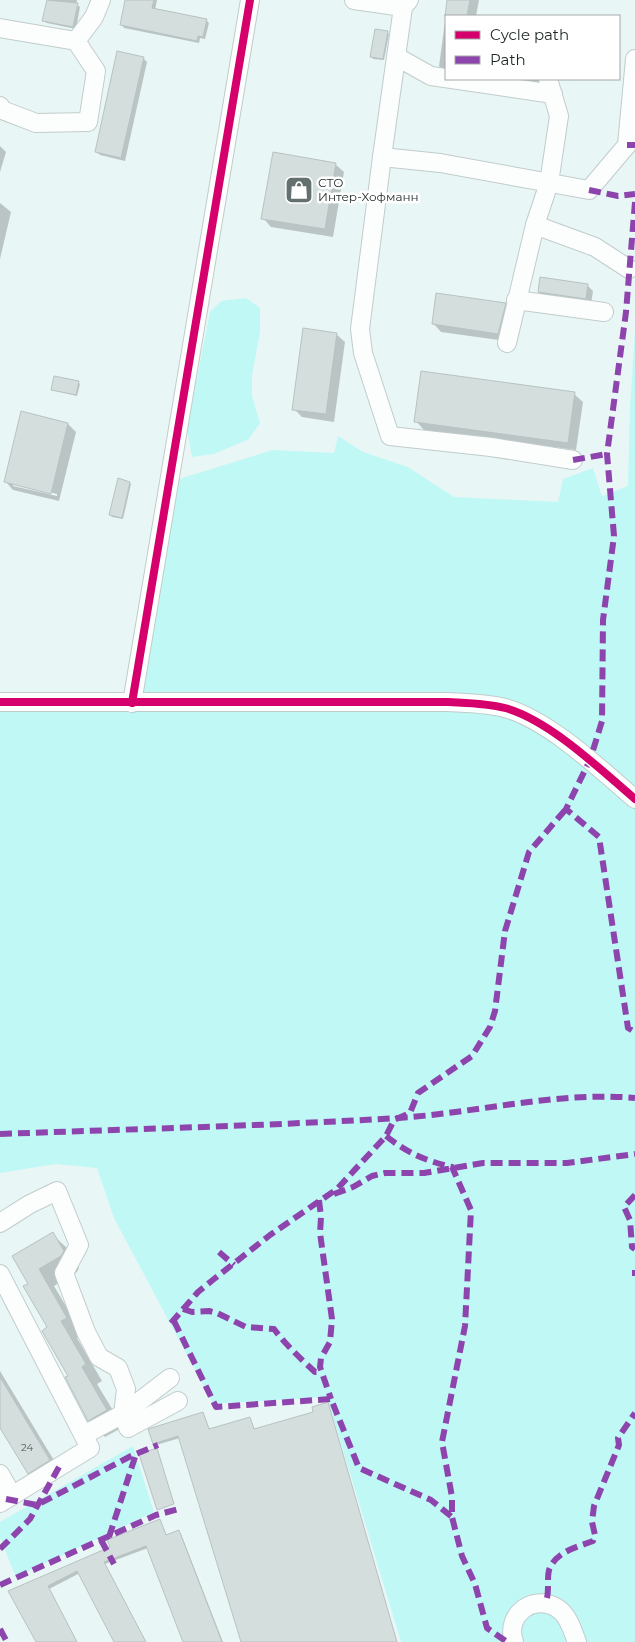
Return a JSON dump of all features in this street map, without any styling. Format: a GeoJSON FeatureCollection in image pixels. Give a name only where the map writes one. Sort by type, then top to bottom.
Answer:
{"type":"FeatureCollection","features":[{"type":"Feature","properties":{"kind":"street"},"geometry":{"type":"LineString","coordinates":[[76,41],[94,17],[101,0]]}},
{"type":"Feature","properties":{"kind":"street"},"geometry":{"type":"LineString","coordinates":[[132,703],[250,0]]}},
{"type":"Feature","properties":{"kind":"street"},"geometry":{"type":"LineString","coordinates":[[354,0],[406,3],[392,79],[360,329],[363,353],[390,436],[491,447],[573,460]]}},
{"type":"Feature","properties":{"kind":"street"},"geometry":{"type":"LineString","coordinates":[[0,28],[76,41],[96,71],[88,122],[36,123],[2,110],[0,106]]}},
{"type":"Feature","properties":{"kind":"street"},"geometry":{"type":"LineString","coordinates":[[397,57],[431,76],[445,77]]}},
{"type":"Feature","properties":{"kind":"street"},"geometry":{"type":"LineString","coordinates":[[382,157],[440,163],[589,190],[628,145],[635,59]]}},
{"type":"Feature","properties":{"kind":"street"},"geometry":{"type":"LineString","coordinates":[[479,80],[550,86],[559,116],[549,183],[535,225],[507,343]]}},
{"type":"Feature","properties":{"kind":"street"},"geometry":{"type":"LineString","coordinates":[[535,225],[595,247],[629,269]]}},
{"type":"Feature","properties":{"kind":"street"},"geometry":{"type":"LineString","coordinates":[[516,300],[604,312]]}},
{"type":"Feature","properties":{"kind":"street"},"geometry":{"type":"LineString","coordinates":[[0,702],[448,702],[488,704],[505,708],[523,716],[558,736],[590,760],[635,799]]}},
{"type":"Feature","properties":{"kind":"street"},"geometry":{"type":"LineString","coordinates":[[0,1222],[57,1191],[79,1245],[64,1273],[86,1332],[99,1357],[118,1368],[126,1388],[123,1414],[128,1428],[178,1401]]}},
{"type":"Feature","properties":{"kind":"street"},"geometry":{"type":"LineString","coordinates":[[0,1274],[90,1448],[6,1499],[0,1474]]}},
{"type":"Feature","properties":{"kind":"street"},"geometry":{"type":"LineString","coordinates":[[84,1435],[123,1414],[170,1378]]}},
{"type":"Feature","properties":{"kind":"street"},"geometry":{"type":"LineString","coordinates":[[514,1642],[511,1627],[518,1611],[524,1606],[539,1604],[555,1607],[561,1612],[577,1642]]}},
{"type":"Feature","properties":{"kind":"shaded area"},"geometry":{"type":"Polygon","coordinates":[[[246,298],[260,308],[260,332],[252,375],[252,396],[260,423],[249,439],[214,454],[192,457],[187,429],[210,312],[221,301],[246,298]]]}},
{"type":"Feature","properties":{"kind":"shaded area"},"geometry":{"type":"Polygon","coordinates":[[[635,329],[635,1642],[401,1642],[327,1397],[213,1404],[114,1218],[97,1168],[56,1164],[0,1173],[0,702],[132,703],[169,482],[273,450],[334,453],[338,436],[363,452],[408,467],[454,497],[558,502],[563,479],[593,468],[602,496],[628,486],[635,329]]]}},
{"type":"Feature","properties":{"kind":"shaded area"},"geometry":{"type":"Polygon","coordinates":[[[133,1446],[154,1512],[16,1577],[0,1538],[0,1522],[133,1446]]]}},
{"type":"Feature","properties":{"kind":"building"},"geometry":{"type":"Polygon","coordinates":[[[47,0],[78,3],[73,27],[42,21],[47,0]]]}},
{"type":"Feature","properties":{"kind":"building"},"geometry":{"type":"Polygon","coordinates":[[[125,0],[154,0],[152,8],[207,19],[203,37],[198,36],[197,41],[120,25],[125,0]]]}},
{"type":"Feature","properties":{"kind":"building"},"geometry":{"type":"Polygon","coordinates":[[[447,0],[470,0],[467,15],[445,15],[447,0]]]}},
{"type":"Feature","properties":{"kind":"building"},"geometry":{"type":"Polygon","coordinates":[[[375,29],[388,31],[383,59],[370,57],[375,29]]]}},
{"type":"Feature","properties":{"kind":"building"},"geometry":{"type":"Polygon","coordinates":[[[117,51],[144,57],[121,158],[95,152],[117,51]]]}},
{"type":"Feature","properties":{"kind":"building"},"geometry":{"type":"Polygon","coordinates":[[[273,152],[336,163],[325,229],[261,219],[273,152]]]}},
{"type":"Feature","properties":{"kind":"building"},"geometry":{"type":"Polygon","coordinates":[[[540,277],[588,284],[586,299],[538,292],[540,277]]]}},
{"type":"Feature","properties":{"kind":"building"},"geometry":{"type":"Polygon","coordinates":[[[436,293],[506,303],[498,334],[432,324],[436,293]]]}},
{"type":"Feature","properties":{"kind":"building"},"geometry":{"type":"Polygon","coordinates":[[[303,328],[337,333],[326,414],[292,410],[303,328]]]}},
{"type":"Feature","properties":{"kind":"building"},"geometry":{"type":"Polygon","coordinates":[[[421,371],[575,392],[568,443],[414,422],[421,371]]]}},
{"type":"Feature","properties":{"kind":"building"},"geometry":{"type":"Polygon","coordinates":[[[54,376],[79,381],[76,395],[51,390],[54,376]]]}},
{"type":"Feature","properties":{"kind":"building"},"geometry":{"type":"Polygon","coordinates":[[[21,411],[68,423],[51,494],[4,482],[21,411]]]}},
{"type":"Feature","properties":{"kind":"building"},"geometry":{"type":"Polygon","coordinates":[[[118,478],[130,482],[122,518],[109,515],[118,478]]]}},
{"type":"Feature","properties":{"kind":"building"},"geometry":{"type":"Polygon","coordinates":[[[53,1232],[64,1251],[61,1256],[39,1269],[67,1318],[61,1321],[86,1364],[82,1367],[107,1410],[88,1421],[65,1377],[68,1376],[42,1331],[47,1327],[23,1286],[28,1284],[12,1256],[53,1232]]]}},
{"type":"Feature","properties":{"kind":"building"},"geometry":{"type":"Polygon","coordinates":[[[0,1377],[50,1460],[28,1474],[0,1428],[0,1377]]]}},
{"type":"Feature","properties":{"kind":"building"},"geometry":{"type":"Polygon","coordinates":[[[328,1402],[397,1642],[241,1642],[178,1436],[153,1444],[148,1429],[203,1412],[209,1429],[250,1417],[254,1429],[313,1412],[312,1407],[328,1402]]]}},
{"type":"Feature","properties":{"kind":"building"},"geometry":{"type":"Polygon","coordinates":[[[157,1448],[174,1504],[157,1510],[139,1454],[157,1448]]]}},
{"type":"Feature","properties":{"kind":"building"},"geometry":{"type":"Polygon","coordinates":[[[160,1519],[166,1535],[179,1530],[222,1642],[183,1642],[146,1546],[104,1562],[146,1642],[114,1642],[77,1571],[48,1586],[77,1642],[36,1642],[8,1591],[110,1547],[107,1540],[160,1519]]]}},
{"type":"Feature","properties":{"kind":"marked path"},"geometry":{"type":"LineString","coordinates":[[627,145],[635,145]]}},
{"type":"Feature","properties":{"kind":"marked path"},"geometry":{"type":"LineString","coordinates":[[589,190],[618,196],[635,194]]}},
{"type":"Feature","properties":{"kind":"marked path"},"geometry":{"type":"LineString","coordinates":[[635,202],[626,312],[607,454],[614,536],[603,620],[602,721],[590,760],[566,809],[599,837],[628,1028],[635,1032]]}},
{"type":"Feature","properties":{"kind":"marked path"},"geometry":{"type":"LineString","coordinates":[[573,460],[607,454]]}},
{"type":"Feature","properties":{"kind":"marked path"},"geometry":{"type":"LineString","coordinates":[[171,1323],[198,1292],[214,1279],[270,1235],[337,1189],[386,1136],[394,1120],[410,1113],[418,1093],[472,1056],[490,1027],[495,1011],[505,931],[529,852],[566,809]]}},
{"type":"Feature","properties":{"kind":"marked path"},"geometry":{"type":"LineString","coordinates":[[0,1134],[398,1118],[576,1097],[635,1098]]}},
{"type":"Feature","properties":{"kind":"marked path"},"geometry":{"type":"LineString","coordinates":[[386,1136],[417,1156],[452,1167],[471,1210],[465,1326],[442,1442],[452,1497],[452,1517],[462,1556],[475,1584],[487,1628],[507,1642]]}},
{"type":"Feature","properties":{"kind":"marked path"},"geometry":{"type":"LineString","coordinates":[[334,1194],[353,1187],[372,1176],[385,1173],[424,1173],[483,1163],[567,1163],[635,1154]]}},
{"type":"Feature","properties":{"kind":"marked path"},"geometry":{"type":"LineString","coordinates":[[635,1195],[624,1207],[630,1220],[632,1247],[635,1249]]}},
{"type":"Feature","properties":{"kind":"marked path"},"geometry":{"type":"LineString","coordinates":[[319,1200],[320,1233],[332,1319],[330,1342],[321,1358],[320,1367],[331,1399]]}},
{"type":"Feature","properties":{"kind":"marked path"},"geometry":{"type":"LineString","coordinates":[[219,1252],[234,1265]]}},
{"type":"Feature","properties":{"kind":"marked path"},"geometry":{"type":"LineString","coordinates":[[635,1270],[635,1276]]}},
{"type":"Feature","properties":{"kind":"marked path"},"geometry":{"type":"LineString","coordinates":[[183,1309],[192,1312],[209,1311],[217,1313],[246,1327],[274,1329],[288,1346],[315,1372],[321,1372]]}},
{"type":"Feature","properties":{"kind":"marked path"},"geometry":{"type":"LineString","coordinates":[[174,1321],[216,1407],[331,1399],[359,1468],[431,1500],[452,1517]]}},
{"type":"Feature","properties":{"kind":"marked path"},"geometry":{"type":"LineString","coordinates":[[547,1598],[548,1573],[552,1564],[562,1554],[593,1541],[595,1535],[592,1522],[594,1506],[619,1445],[618,1438],[635,1413]]}},
{"type":"Feature","properties":{"kind":"marked path"},"geometry":{"type":"LineString","coordinates":[[6,1499],[37,1505],[131,1456],[158,1445]]}},
{"type":"Feature","properties":{"kind":"marked path"},"geometry":{"type":"LineString","coordinates":[[109,1537],[136,1454]]}},
{"type":"Feature","properties":{"kind":"marked path"},"geometry":{"type":"LineString","coordinates":[[0,1549],[30,1519],[59,1467]]}},
{"type":"Feature","properties":{"kind":"marked path"},"geometry":{"type":"LineString","coordinates":[[0,1585],[156,1515],[179,1509]]}},
{"type":"Feature","properties":{"kind":"marked path"},"geometry":{"type":"LineString","coordinates":[[101,1540],[114,1564]]}},
{"type":"Feature","properties":{"kind":"marked path"},"geometry":{"type":"LineString","coordinates":[[0,1629],[7,1642]]}},
{"type":"Feature","properties":{"kind":"cycle path"},"geometry":{"type":"LineString","coordinates":[[132,703],[250,0]]}},
{"type":"Feature","properties":{"kind":"cycle path"},"geometry":{"type":"LineString","coordinates":[[0,702],[448,702],[491,705],[522,714],[556,734],[590,760],[635,799]]}},
{"type":"Feature","properties":{"kind":"place","name":"СТО Интер-Хофманн"},"geometry":{"type":"Point","coordinates":[299,190]}}]}
